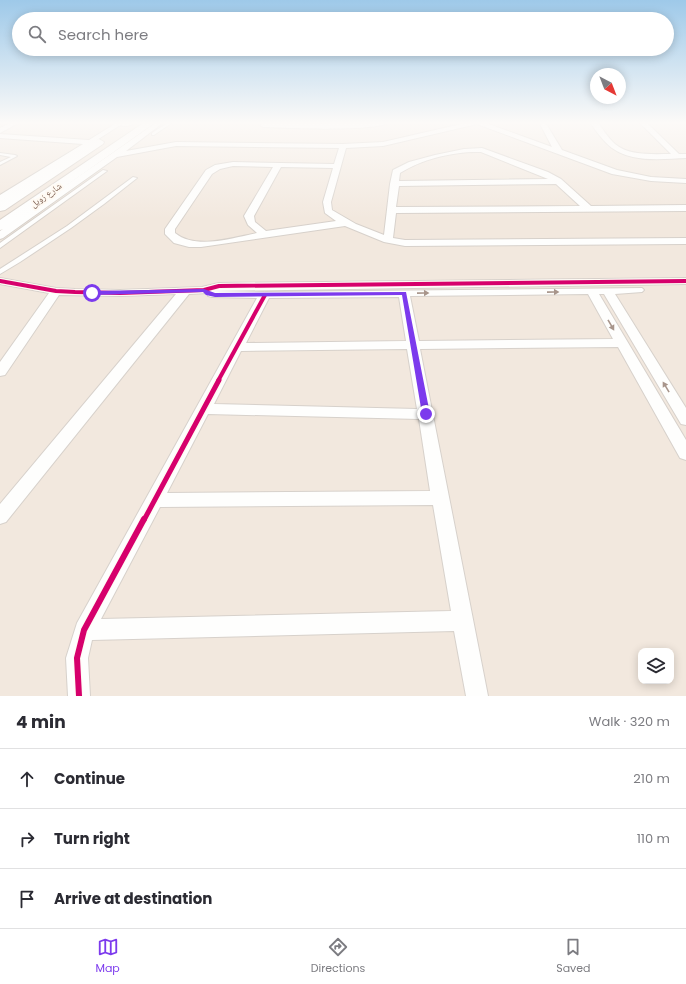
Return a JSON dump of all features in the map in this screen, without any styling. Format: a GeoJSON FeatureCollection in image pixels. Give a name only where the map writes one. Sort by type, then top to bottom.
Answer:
{"type":"FeatureCollection","features":[{"type":"Feature","properties":{"kind":"main road","name":"شارع زويل"},"geometry":{"type":"LineString","coordinates":[[0,207],[17,192],[75,154]]}},
{"type":"Feature","properties":{"kind":"main road","name":"شارع زويل"},"geometry":{"type":"LineString","coordinates":[[0,226],[119,154]]}},
{"type":"Feature","properties":{"kind":"street"},"geometry":{"type":"LineString","coordinates":[[0,199],[17,192],[71,154]]}},
{"type":"Feature","properties":{"kind":"street"},"geometry":{"type":"LineString","coordinates":[[0,236],[42,201],[116,154]]}},
{"type":"Feature","properties":{"kind":"street"},"geometry":{"type":"LineString","coordinates":[[221,154],[170,229],[170,234],[173,238],[180,242],[201,244],[240,240],[264,234],[345,223]]}},
{"type":"Feature","properties":{"kind":"street"},"geometry":{"type":"LineString","coordinates":[[341,154],[326,208],[334,218],[388,240],[405,243],[686,241]]}},
{"type":"Feature","properties":{"kind":"street"},"geometry":{"type":"LineString","coordinates":[[388,240],[396,172],[403,167],[446,154]]}},
{"type":"Feature","properties":{"kind":"street"},"geometry":{"type":"LineString","coordinates":[[493,154],[534,168],[558,181],[589,209]]}},
{"type":"Feature","properties":{"kind":"street"},"geometry":{"type":"LineString","coordinates":[[566,154],[624,174],[660,180],[686,181]]}},
{"type":"Feature","properties":{"kind":"street"},"geometry":{"type":"LineString","coordinates":[[639,154],[645,156],[686,156]]}},
{"type":"Feature","properties":{"kind":"street"},"geometry":{"type":"LineString","coordinates":[[218,161],[233,164],[338,166]]}},
{"type":"Feature","properties":{"kind":"street"},"geometry":{"type":"LineString","coordinates":[[264,234],[251,223],[249,216],[278,165]]}},
{"type":"Feature","properties":{"kind":"street"},"geometry":{"type":"LineString","coordinates":[[394,184],[558,181]]}},
{"type":"Feature","properties":{"kind":"street"},"geometry":{"type":"LineString","coordinates":[[392,210],[686,208]]}},
{"type":"Feature","properties":{"kind":"street"},"geometry":{"type":"LineString","coordinates":[[0,281],[56,291],[120,294],[204,290],[211,287],[220,286],[683,286]]}},
{"type":"Feature","properties":{"kind":"street"},"geometry":{"type":"LineString","coordinates":[[204,290],[208,294],[215,295],[265,296],[404,294],[513,287],[608,291],[683,286]]}},
{"type":"Feature","properties":{"kind":"street"},"geometry":{"type":"LineString","coordinates":[[0,372],[56,291]]}},
{"type":"Feature","properties":{"kind":"street"},"geometry":{"type":"LineString","coordinates":[[0,517],[185,291]]}},
{"type":"Feature","properties":{"kind":"street"},"geometry":{"type":"LineString","coordinates":[[592,291],[686,454]]}},
{"type":"Feature","properties":{"kind":"street"},"geometry":{"type":"LineString","coordinates":[[608,291],[686,420]]}},
{"type":"Feature","properties":{"kind":"street"},"geometry":{"type":"LineString","coordinates":[[404,294],[477,696]]}},
{"type":"Feature","properties":{"kind":"street"},"geometry":{"type":"LineString","coordinates":[[79,696],[77,658],[84,630],[265,296]]}},
{"type":"Feature","properties":{"kind":"street"},"geometry":{"type":"LineString","coordinates":[[237,347],[622,343]]}},
{"type":"Feature","properties":{"kind":"street"},"geometry":{"type":"LineString","coordinates":[[204,409],[426,414]]}},
{"type":"Feature","properties":{"kind":"street"},"geometry":{"type":"LineString","coordinates":[[154,500],[441,498]]}},
{"type":"Feature","properties":{"kind":"street"},"geometry":{"type":"LineString","coordinates":[[84,630],[464,621]]}},
{"type":"Feature","properties":{"kind":"lane"},"geometry":{"type":"LineString","coordinates":[[0,164],[15,156],[4,154]]}},
{"type":"Feature","properties":{"kind":"lane"},"geometry":{"type":"LineString","coordinates":[[0,246],[105,171]]}},
{"type":"Feature","properties":{"kind":"lane"},"geometry":{"type":"LineString","coordinates":[[0,272],[78,223],[135,178]]}},
{"type":"Feature","properties":{"kind":"shaded area"},"geometry":{"type":"Polygon","coordinates":[[[0,154],[686,154],[686,696],[0,696],[0,154]]]}},
{"type":"Feature","properties":{"kind":"cycle path"},"geometry":{"type":"LineString","coordinates":[[0,281],[56,291],[120,293],[204,290],[219,286],[686,281]]}},
{"type":"Feature","properties":{"kind":"cycle path"},"geometry":{"type":"LineString","coordinates":[[79,696],[77,658],[84,630],[265,295]]}},
{"type":"Feature","properties":{"kind":"route"},"geometry":{"type":"LineString","coordinates":[[92,293],[120,294],[204,290],[204,292],[208,294],[215,295],[265,296],[404,294],[426,414]]}}]}
